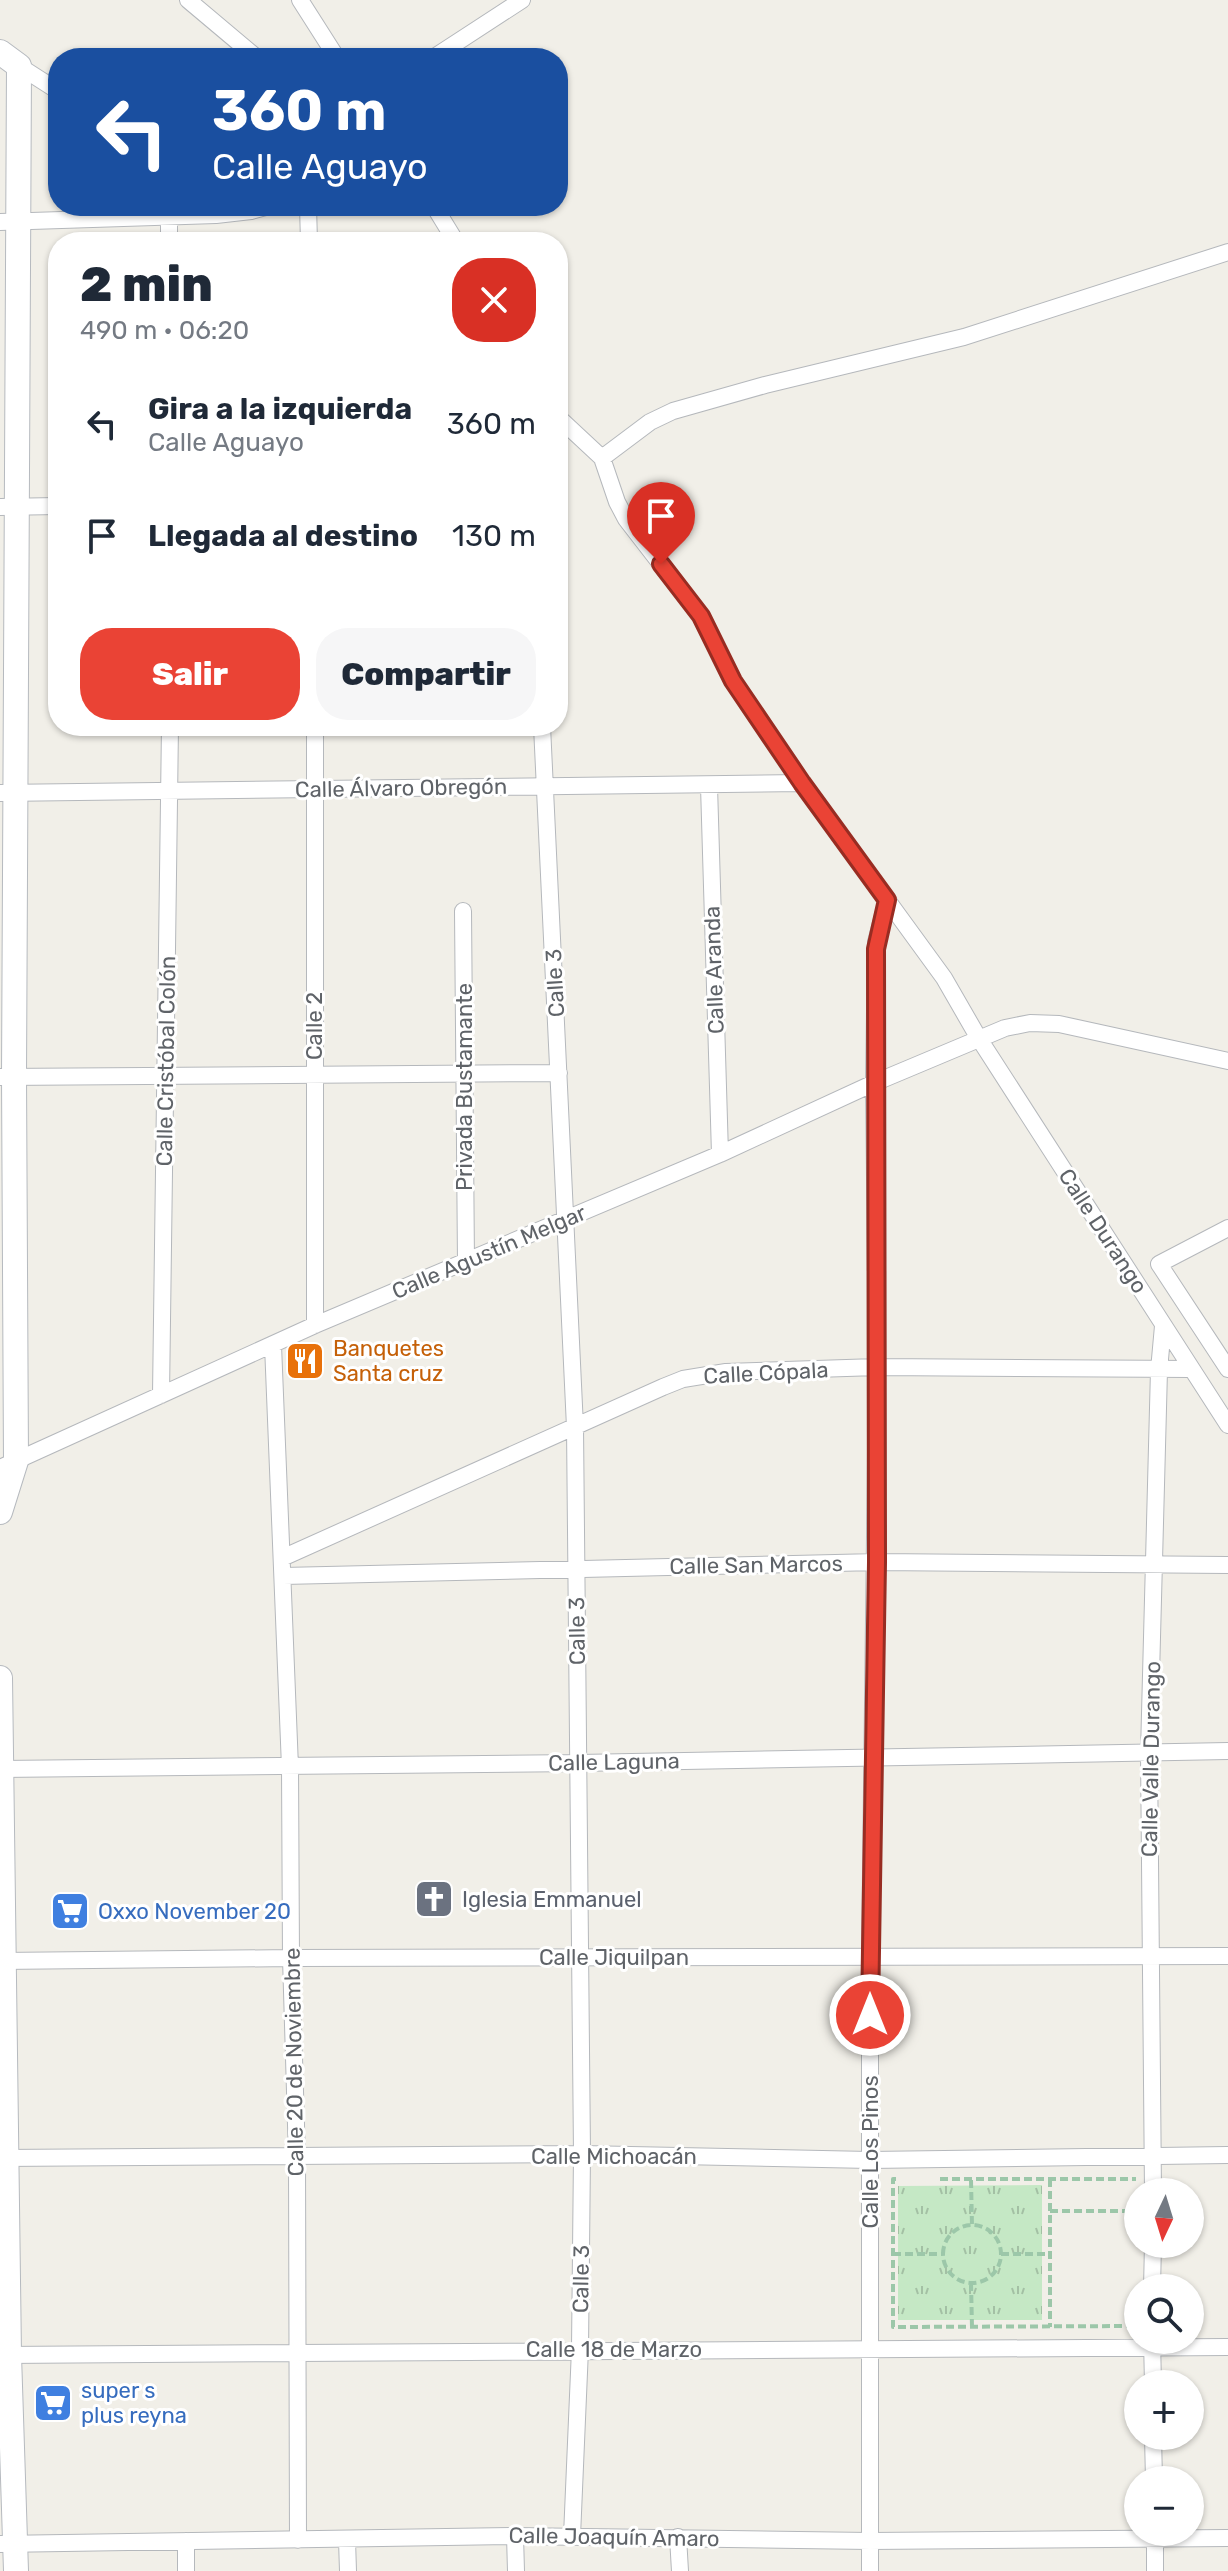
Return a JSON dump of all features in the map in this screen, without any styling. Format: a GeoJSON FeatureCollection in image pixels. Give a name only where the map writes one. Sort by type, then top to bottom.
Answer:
{"type":"FeatureCollection","features":[{"type":"Feature","properties":{"kind":"street"},"geometry":{"type":"LineString","coordinates":[[188,0],[245,48]]}},
{"type":"Feature","properties":{"kind":"street"},"geometry":{"type":"LineString","coordinates":[[300,0],[331,48]]}},
{"type":"Feature","properties":{"kind":"street"},"geometry":{"type":"LineString","coordinates":[[485,0],[495,15]]}},
{"type":"Feature","properties":{"kind":"street"},"geometry":{"type":"LineString","coordinates":[[447,48],[522,0]]}},
{"type":"Feature","properties":{"kind":"street"},"geometry":{"type":"LineString","coordinates":[[10,59],[48,84]]}},
{"type":"Feature","properties":{"kind":"street"},"geometry":{"type":"LineString","coordinates":[[0,1512],[8,1464],[10,59]]}},
{"type":"Feature","properties":{"kind":"street"},"geometry":{"type":"LineString","coordinates":[[9,221],[175,216]]}},
{"type":"Feature","properties":{"kind":"street"},"geometry":{"type":"LineString","coordinates":[[169,217],[169,232]]}},
{"type":"Feature","properties":{"kind":"street"},"geometry":{"type":"LineString","coordinates":[[568,428],[602,458],[650,422],[673,411],[765,385],[964,337],[1228,252]]}},
{"type":"Feature","properties":{"kind":"street","name":"Calle Durango"},"geometry":{"type":"LineString","coordinates":[[602,458],[626,519],[701,616],[726,671],[802,783],[944,978],[978,1037],[1228,1425]]}},
{"type":"Feature","properties":{"kind":"street"},"geometry":{"type":"LineString","coordinates":[[9,507],[48,506]]}},
{"type":"Feature","properties":{"kind":"street","name":"Calle Cristóbal Colón"},"geometry":{"type":"LineString","coordinates":[[161,1395],[170,736]]}},
{"type":"Feature","properties":{"kind":"street","name":"Calle 2"},"geometry":{"type":"LineString","coordinates":[[315,736],[315,1325]]}},
{"type":"Feature","properties":{"kind":"street","name":"Calle 3"},"geometry":{"type":"LineString","coordinates":[[543,736],[575,1427],[582,2154],[580,2349],[572,2536]]}},
{"type":"Feature","properties":{"kind":"street","name":"Calle Álvaro Obregón"},"geometry":{"type":"LineString","coordinates":[[9,793],[802,783]]}},
{"type":"Feature","properties":{"kind":"street","name":"Calle Aranda"},"geometry":{"type":"LineString","coordinates":[[709,786],[720,1154]]}},
{"type":"Feature","properties":{"kind":"street","name":"Calle Los Pinos"},"geometry":{"type":"LineString","coordinates":[[870,2571],[870,1957],[877,1562],[874,1083],[876,942],[887,900]]}},
{"type":"Feature","properties":{"kind":"street","name":"Privada Bustamante"},"geometry":{"type":"LineString","coordinates":[[463,911],[466,1262]]}},
{"type":"Feature","properties":{"kind":"street","name":"Calle Agustín Melgar"},"geometry":{"type":"LineString","coordinates":[[8,1464],[315,1325],[720,1154],[978,1037],[1005,1028],[1030,1023],[1059,1024],[1228,1061]]}},
{"type":"Feature","properties":{"kind":"street"},"geometry":{"type":"LineString","coordinates":[[7,1076],[559,1073]]}},
{"type":"Feature","properties":{"kind":"street"},"geometry":{"type":"LineString","coordinates":[[1228,1228],[1159,1264],[1228,1369]]}},
{"type":"Feature","properties":{"kind":"street","name":"Calle Valle Durango"},"geometry":{"type":"LineString","coordinates":[[1153,2178],[1149,1752],[1159,1370],[1163,1326]]}},
{"type":"Feature","properties":{"kind":"street","name":"Calle 20 de Noviembre"},"geometry":{"type":"LineString","coordinates":[[273,1345],[290,1767],[291,1958],[297,2158],[298,2540]]}},
{"type":"Feature","properties":{"kind":"street","name":"Calle Cópala"},"geometry":{"type":"LineString","coordinates":[[282,1558],[663,1387],[702,1375],[877,1367],[1191,1369]]}},
{"type":"Feature","properties":{"kind":"street","name":"Calle San Marcos"},"geometry":{"type":"LineString","coordinates":[[283,1576],[877,1562],[1228,1565]]}},
{"type":"Feature","properties":{"kind":"street"},"geometry":{"type":"LineString","coordinates":[[0,1678],[4,2355],[8,2544],[16,2571]]}},
{"type":"Feature","properties":{"kind":"street","name":"Calle Laguna"},"geometry":{"type":"LineString","coordinates":[[1,1769],[579,1763],[1228,1751]]}},
{"type":"Feature","properties":{"kind":"street","name":"Calle Jiquilpan"},"geometry":{"type":"LineString","coordinates":[[2,1961],[1228,1956]]}},
{"type":"Feature","properties":{"kind":"street","name":"Calle Michoacán"},"geometry":{"type":"LineString","coordinates":[[3,2158],[582,2154],[870,2160],[1228,2155]]}},
{"type":"Feature","properties":{"kind":"street","name":"Calle 18 de Marzo"},"geometry":{"type":"LineString","coordinates":[[4,2355],[1124,2344]]}},
{"type":"Feature","properties":{"kind":"street","name":"Calle 18 de Marzo"},"geometry":{"type":"LineString","coordinates":[[1204,2346],[1228,2347]]}},
{"type":"Feature","properties":{"kind":"street"},"geometry":{"type":"LineString","coordinates":[[515,2536],[516,2571]]}},
{"type":"Feature","properties":{"kind":"street","name":"Calle Joaquín Amaro"},"geometry":{"type":"LineString","coordinates":[[8,2544],[515,2536],[870,2541],[1124,2536]]}},
{"type":"Feature","properties":{"kind":"street"},"geometry":{"type":"LineString","coordinates":[[678,2537],[680,2571]]}},
{"type":"Feature","properties":{"kind":"street","name":"Calle Joaquín Amaro"},"geometry":{"type":"LineString","coordinates":[[1204,2537],[1228,2538]]}},
{"type":"Feature","properties":{"kind":"street"},"geometry":{"type":"LineString","coordinates":[[347,2540],[348,2571]]}},
{"type":"Feature","properties":{"kind":"street"},"geometry":{"type":"LineString","coordinates":[[186,2541],[186,2571]]}},
{"type":"Feature","properties":{"kind":"street"},"geometry":{"type":"LineString","coordinates":[[1155,2546],[1155,2571]]}},
{"type":"Feature","properties":{"kind":"path"},"geometry":{"type":"LineString","coordinates":[[908,2179],[893,2179],[893,2327],[1124,2326]]}},
{"type":"Feature","properties":{"kind":"path"},"geometry":{"type":"LineString","coordinates":[[940,2179],[1124,2179]]}},
{"type":"Feature","properties":{"kind":"path"},"geometry":{"type":"LineString","coordinates":[[971,2179],[972,2226]]}},
{"type":"Feature","properties":{"kind":"path"},"geometry":{"type":"LineString","coordinates":[[1050,2179],[1050,2327]]}},
{"type":"Feature","properties":{"kind":"path"},"geometry":{"type":"LineString","coordinates":[[1050,2211],[1124,2211]]}},
{"type":"Feature","properties":{"kind":"path"},"geometry":{"type":"LineString","coordinates":[[972,2226],[989,2231],[1001,2254],[999,2263],[988,2278],[971,2283],[954,2277],[948,2271],[943,2254],[948,2237],[963,2227],[972,2226]]}},
{"type":"Feature","properties":{"kind":"path"},"geometry":{"type":"LineString","coordinates":[[893,2254],[943,2254]]}},
{"type":"Feature","properties":{"kind":"path"},"geometry":{"type":"LineString","coordinates":[[1001,2254],[1050,2254]]}},
{"type":"Feature","properties":{"kind":"path"},"geometry":{"type":"LineString","coordinates":[[971,2283],[972,2327]]}},
{"type":"Feature","properties":{"kind":"green space"},"geometry":{"type":"Polygon","coordinates":[[[1042,2185],[1042,2320],[898,2320],[898,2186],[1042,2185]]]}},
{"type":"Feature","properties":{"kind":"place","name":"Banquetes Santa cruz"},"geometry":{"type":"Point","coordinates":[305,1361]}},
{"type":"Feature","properties":{"kind":"place","name":"Iglesia Emmanuel"},"geometry":{"type":"Point","coordinates":[434,1899]}},
{"type":"Feature","properties":{"kind":"place","name":"Oxxo November 20"},"geometry":{"type":"Point","coordinates":[70,1911]}},
{"type":"Feature","properties":{"kind":"place","name":"super s plus reyna"},"geometry":{"type":"Point","coordinates":[53,2403]}},
{"type":"Feature","properties":{"kind":"route"},"geometry":{"type":"LineString","coordinates":[[661,564],[701,616],[726,671],[887,900],[876,949],[877,1562],[870,2015]]}}]}
